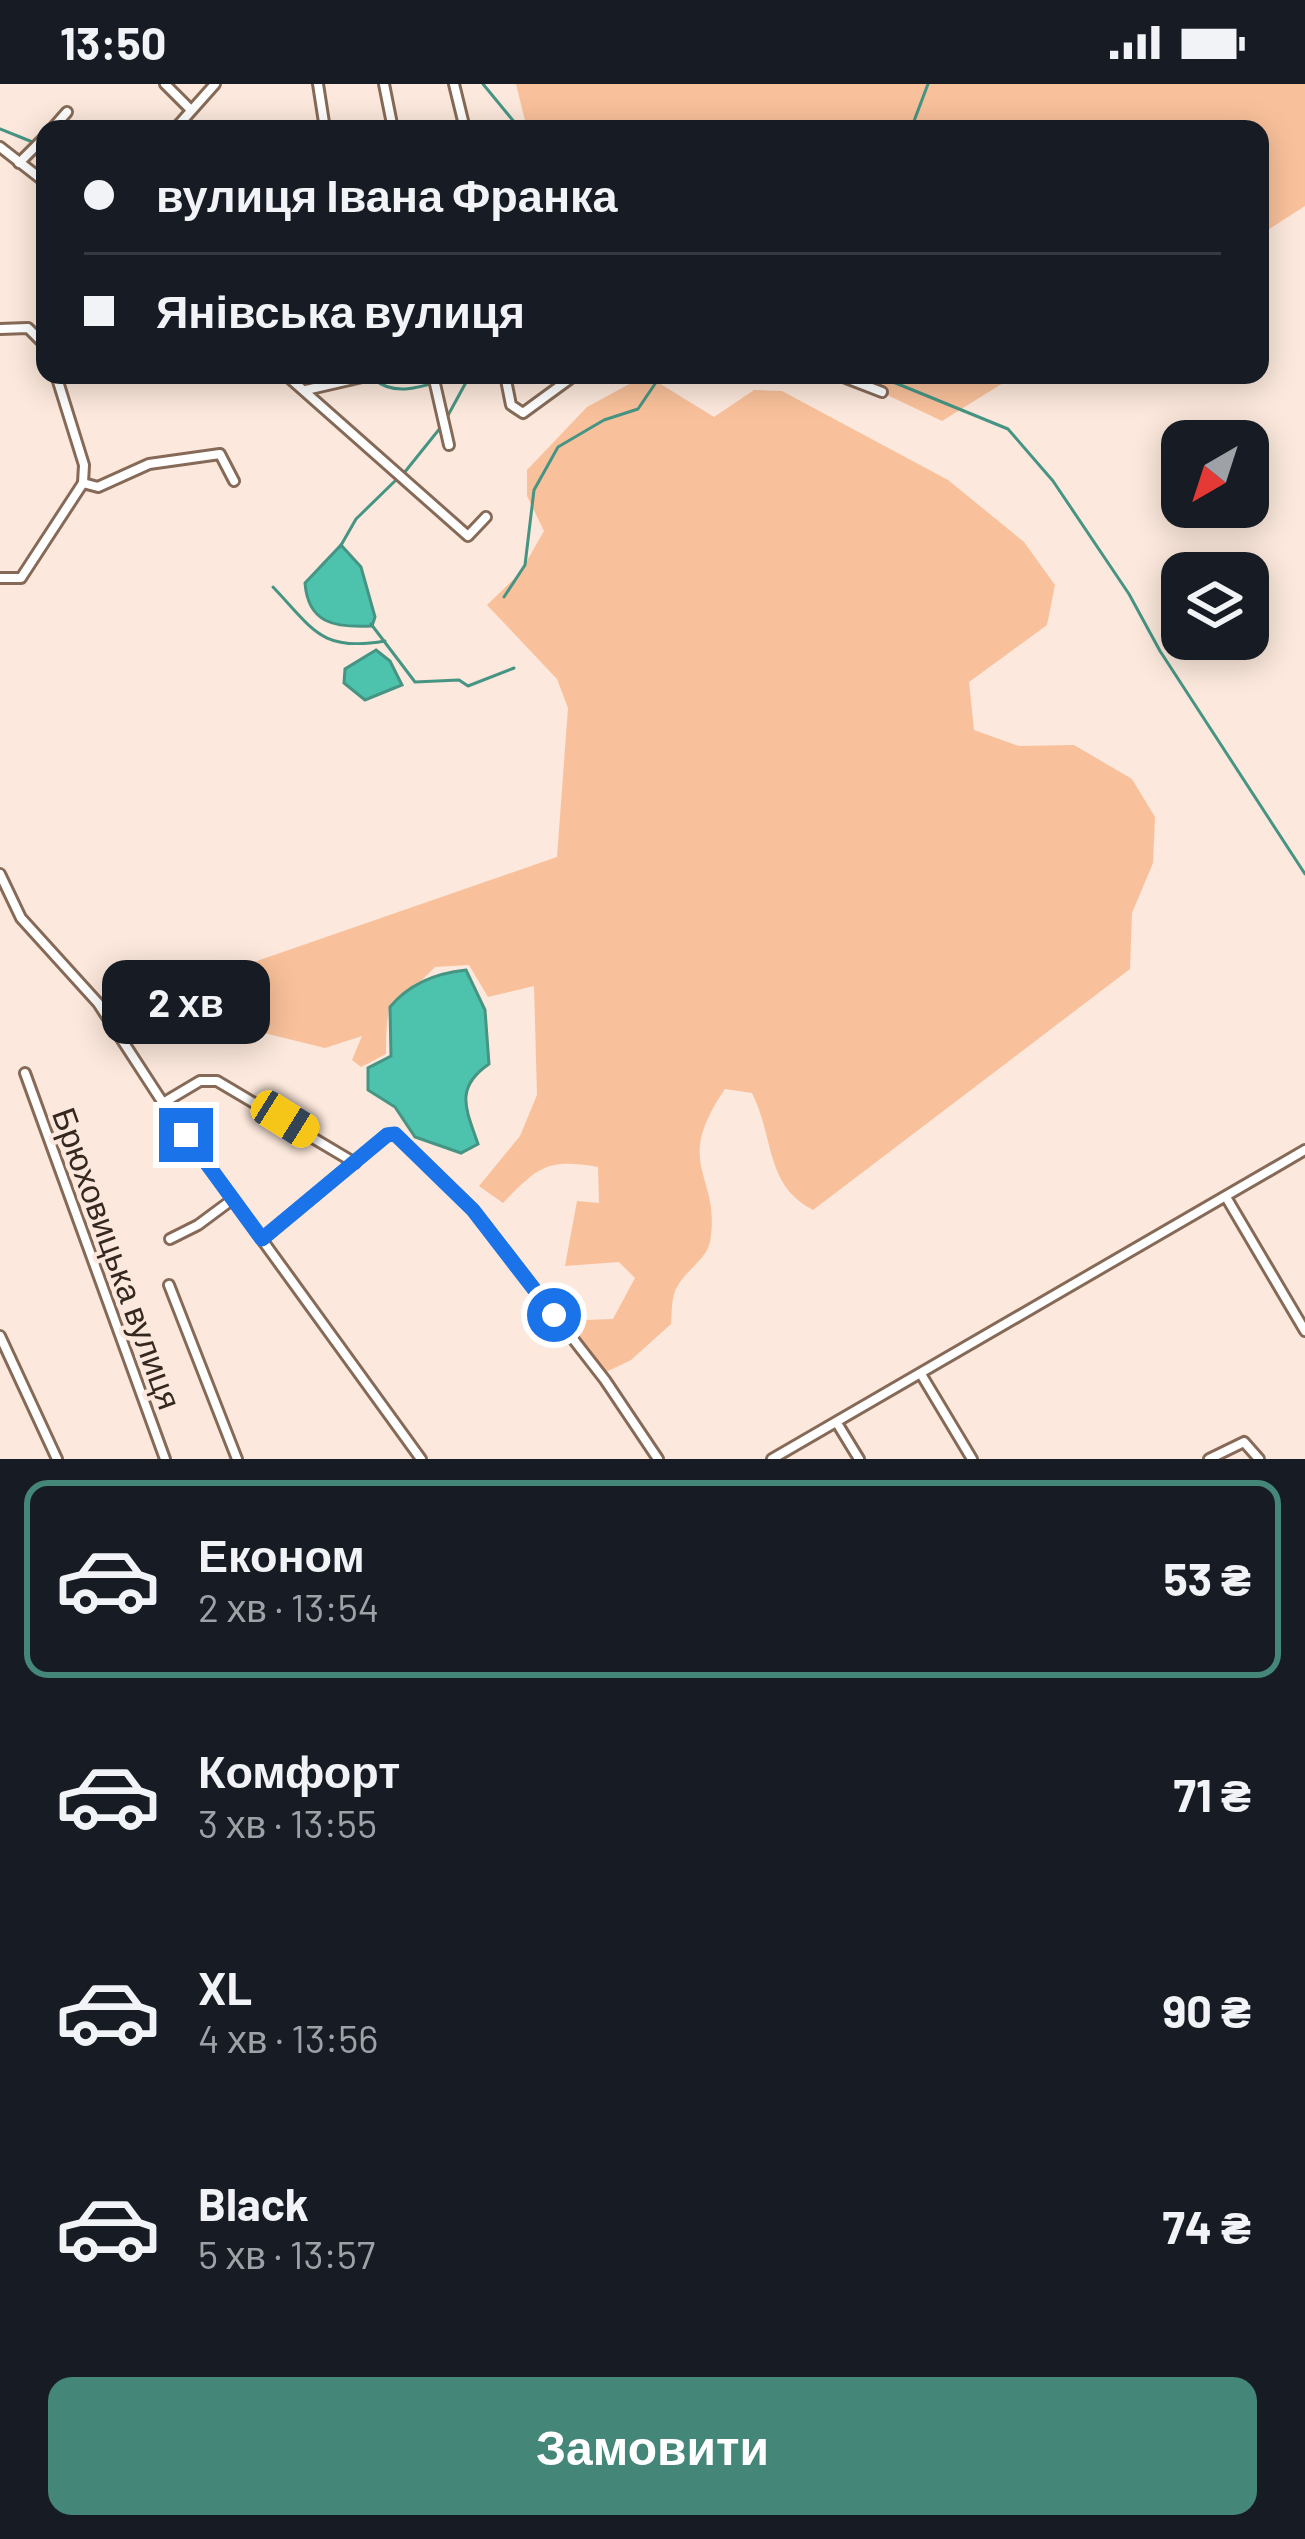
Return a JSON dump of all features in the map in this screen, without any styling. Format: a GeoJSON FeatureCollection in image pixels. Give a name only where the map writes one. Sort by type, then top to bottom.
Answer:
{"type":"FeatureCollection","features":[{"type":"Feature","properties":{"kind":"street"},"geometry":{"type":"LineString","coordinates":[[165,84],[190,109]]}},
{"type":"Feature","properties":{"kind":"street"},"geometry":{"type":"LineString","coordinates":[[182,120],[215,84]]}},
{"type":"Feature","properties":{"kind":"street"},"geometry":{"type":"LineString","coordinates":[[318,84],[324,120]]}},
{"type":"Feature","properties":{"kind":"street"},"geometry":{"type":"LineString","coordinates":[[384,84],[391,120]]}},
{"type":"Feature","properties":{"kind":"street"},"geometry":{"type":"LineString","coordinates":[[454,84],[463,120]]}},
{"type":"Feature","properties":{"kind":"street"},"geometry":{"type":"LineString","coordinates":[[60,120],[67,112]]}},
{"type":"Feature","properties":{"kind":"street"},"geometry":{"type":"LineString","coordinates":[[19,163],[36,146]]}},
{"type":"Feature","properties":{"kind":"street"},"geometry":{"type":"LineString","coordinates":[[0,147],[5,159],[36,175]]}},
{"type":"Feature","properties":{"kind":"street"},"geometry":{"type":"LineString","coordinates":[[0,329],[28,328],[36,336]]}},
{"type":"Feature","properties":{"kind":"street"},"geometry":{"type":"LineString","coordinates":[[0,578],[20,578],[83,483],[84,465],[59,384]]}},
{"type":"Feature","properties":{"kind":"street"},"geometry":{"type":"LineString","coordinates":[[297,384],[468,536],[486,517]]}},
{"type":"Feature","properties":{"kind":"street"},"geometry":{"type":"LineString","coordinates":[[305,391],[325,384]]}},
{"type":"Feature","properties":{"kind":"street"},"geometry":{"type":"LineString","coordinates":[[435,384],[449,445]]}},
{"type":"Feature","properties":{"kind":"street"},"geometry":{"type":"LineString","coordinates":[[508,384],[511,405],[528,412],[563,384]]}},
{"type":"Feature","properties":{"kind":"street"},"geometry":{"type":"LineString","coordinates":[[861,384],[882,392]]}},
{"type":"Feature","properties":{"kind":"street"},"geometry":{"type":"LineString","coordinates":[[83,483],[98,487],[149,464],[220,454],[226,457],[234,481]]}},
{"type":"Feature","properties":{"kind":"street"},"geometry":{"type":"LineString","coordinates":[[0,878],[21,919],[98,1004],[163,1103],[421,1459]]}},
{"type":"Feature","properties":{"kind":"street","name":"Брюховицька вулиця"},"geometry":{"type":"LineString","coordinates":[[26,1073],[165,1459]]}},
{"type":"Feature","properties":{"kind":"street"},"geometry":{"type":"LineString","coordinates":[[163,1103],[200,1082],[217,1081],[355,1163]]}},
{"type":"Feature","properties":{"kind":"street"},"geometry":{"type":"LineString","coordinates":[[262,1239],[395,1134],[473,1210],[592,1364],[658,1459]]}},
{"type":"Feature","properties":{"kind":"street"},"geometry":{"type":"LineString","coordinates":[[772,1459],[1305,1150]]}},
{"type":"Feature","properties":{"kind":"street"},"geometry":{"type":"LineString","coordinates":[[1226,1197],[1305,1331]]}},
{"type":"Feature","properties":{"kind":"street"},"geometry":{"type":"LineString","coordinates":[[170,1239],[233,1198]]}},
{"type":"Feature","properties":{"kind":"street"},"geometry":{"type":"LineString","coordinates":[[169,1285],[237,1459]]}},
{"type":"Feature","properties":{"kind":"street"},"geometry":{"type":"LineString","coordinates":[[0,1336],[57,1459]]}},
{"type":"Feature","properties":{"kind":"street"},"geometry":{"type":"LineString","coordinates":[[921,1374],[972,1459]]}},
{"type":"Feature","properties":{"kind":"street"},"geometry":{"type":"LineString","coordinates":[[837,1423],[859,1459]]}},
{"type":"Feature","properties":{"kind":"street"},"geometry":{"type":"LineString","coordinates":[[1209,1459],[1244,1442],[1259,1459]]}},
{"type":"Feature","properties":{"kind":"shaded area"},"geometry":{"type":"Polygon","coordinates":[[[516,84],[1305,84],[1305,206],[1269,229],[1269,120],[525,120],[516,84]]]}},
{"type":"Feature","properties":{"kind":"shaded area"},"geometry":{"type":"Polygon","coordinates":[[[629,384],[661,384],[714,417],[754,390],[782,391],[948,480],[1024,542],[1055,585],[1047,625],[969,682],[974,730],[1019,746],[1074,745],[1132,779],[1155,817],[1153,863],[1132,913],[1130,969],[813,1210],[786,1188],[752,1093],[725,1089],[709,1115],[700,1154],[712,1219],[708,1248],[677,1287],[671,1324],[631,1360],[606,1372],[582,1354],[559,1321],[613,1319],[635,1278],[619,1262],[565,1266],[577,1201],[599,1203],[598,1167],[545,1168],[503,1203],[479,1186],[520,1136],[537,1095],[534,986],[488,997],[469,965],[435,967],[391,1006],[386,1054],[361,1067],[352,1060],[362,1036],[325,1048],[223,1023],[220,1010],[255,1002],[231,970],[557,857],[568,708],[557,679],[487,605],[520,573],[544,531],[527,496],[527,470],[587,407],[629,384]]]}},
{"type":"Feature","properties":{"kind":"shaded area"},"geometry":{"type":"Polygon","coordinates":[[[864,384],[1002,384],[942,421],[864,384]]]}},
{"type":"Feature","properties":{"kind":"water"},"geometry":{"type":"Polygon","coordinates":[[[341,545],[361,567],[375,617],[372,626],[335,624],[311,607],[305,583],[341,545]]]}},
{"type":"Feature","properties":{"kind":"water"},"geometry":{"type":"Polygon","coordinates":[[[376,650],[390,661],[402,685],[365,700],[344,683],[345,669],[376,650]]]}},
{"type":"Feature","properties":{"kind":"water"},"geometry":{"type":"Polygon","coordinates":[[[466,970],[485,1010],[489,1064],[467,1091],[467,1110],[478,1144],[461,1153],[415,1137],[395,1107],[368,1090],[368,1068],[391,1056],[390,1007],[398,999],[424,981],[466,970]]]}},
{"type":"Feature","properties":{"kind":"waterway"},"geometry":{"type":"LineString","coordinates":[[483,84],[513,120]]}},
{"type":"Feature","properties":{"kind":"waterway"},"geometry":{"type":"LineString","coordinates":[[914,120],[928,84]]}},
{"type":"Feature","properties":{"kind":"waterway"},"geometry":{"type":"LineString","coordinates":[[0,129],[35,143]]}},
{"type":"Feature","properties":{"kind":"waterway"},"geometry":{"type":"LineString","coordinates":[[382,384],[405,389],[432,384]]}},
{"type":"Feature","properties":{"kind":"waterway"},"geometry":{"type":"LineString","coordinates":[[446,419],[465,384]]}},
{"type":"Feature","properties":{"kind":"waterway"},"geometry":{"type":"LineString","coordinates":[[504,597],[525,565],[534,490],[558,447],[604,420],[638,409],[655,384]]}},
{"type":"Feature","properties":{"kind":"waterway"},"geometry":{"type":"LineString","coordinates":[[898,384],[1008,429],[1053,481],[1305,874]]}},
{"type":"Feature","properties":{"kind":"waterway"},"geometry":{"type":"LineString","coordinates":[[404,473],[441,427]]}},
{"type":"Feature","properties":{"kind":"waterway"},"geometry":{"type":"LineString","coordinates":[[340,547],[356,519],[396,480]]}},
{"type":"Feature","properties":{"kind":"waterway"},"geometry":{"type":"LineString","coordinates":[[273,587],[310,626],[332,640],[385,641]]}},
{"type":"Feature","properties":{"kind":"waterway"},"geometry":{"type":"LineString","coordinates":[[371,624],[415,682],[459,680],[468,686],[514,668]]}},
{"type":"Feature","properties":{"kind":"route"},"geometry":{"type":"LineString","coordinates":[[186,1135],[262,1239],[387,1135],[395,1134],[473,1210],[554,1315]]}}]}
